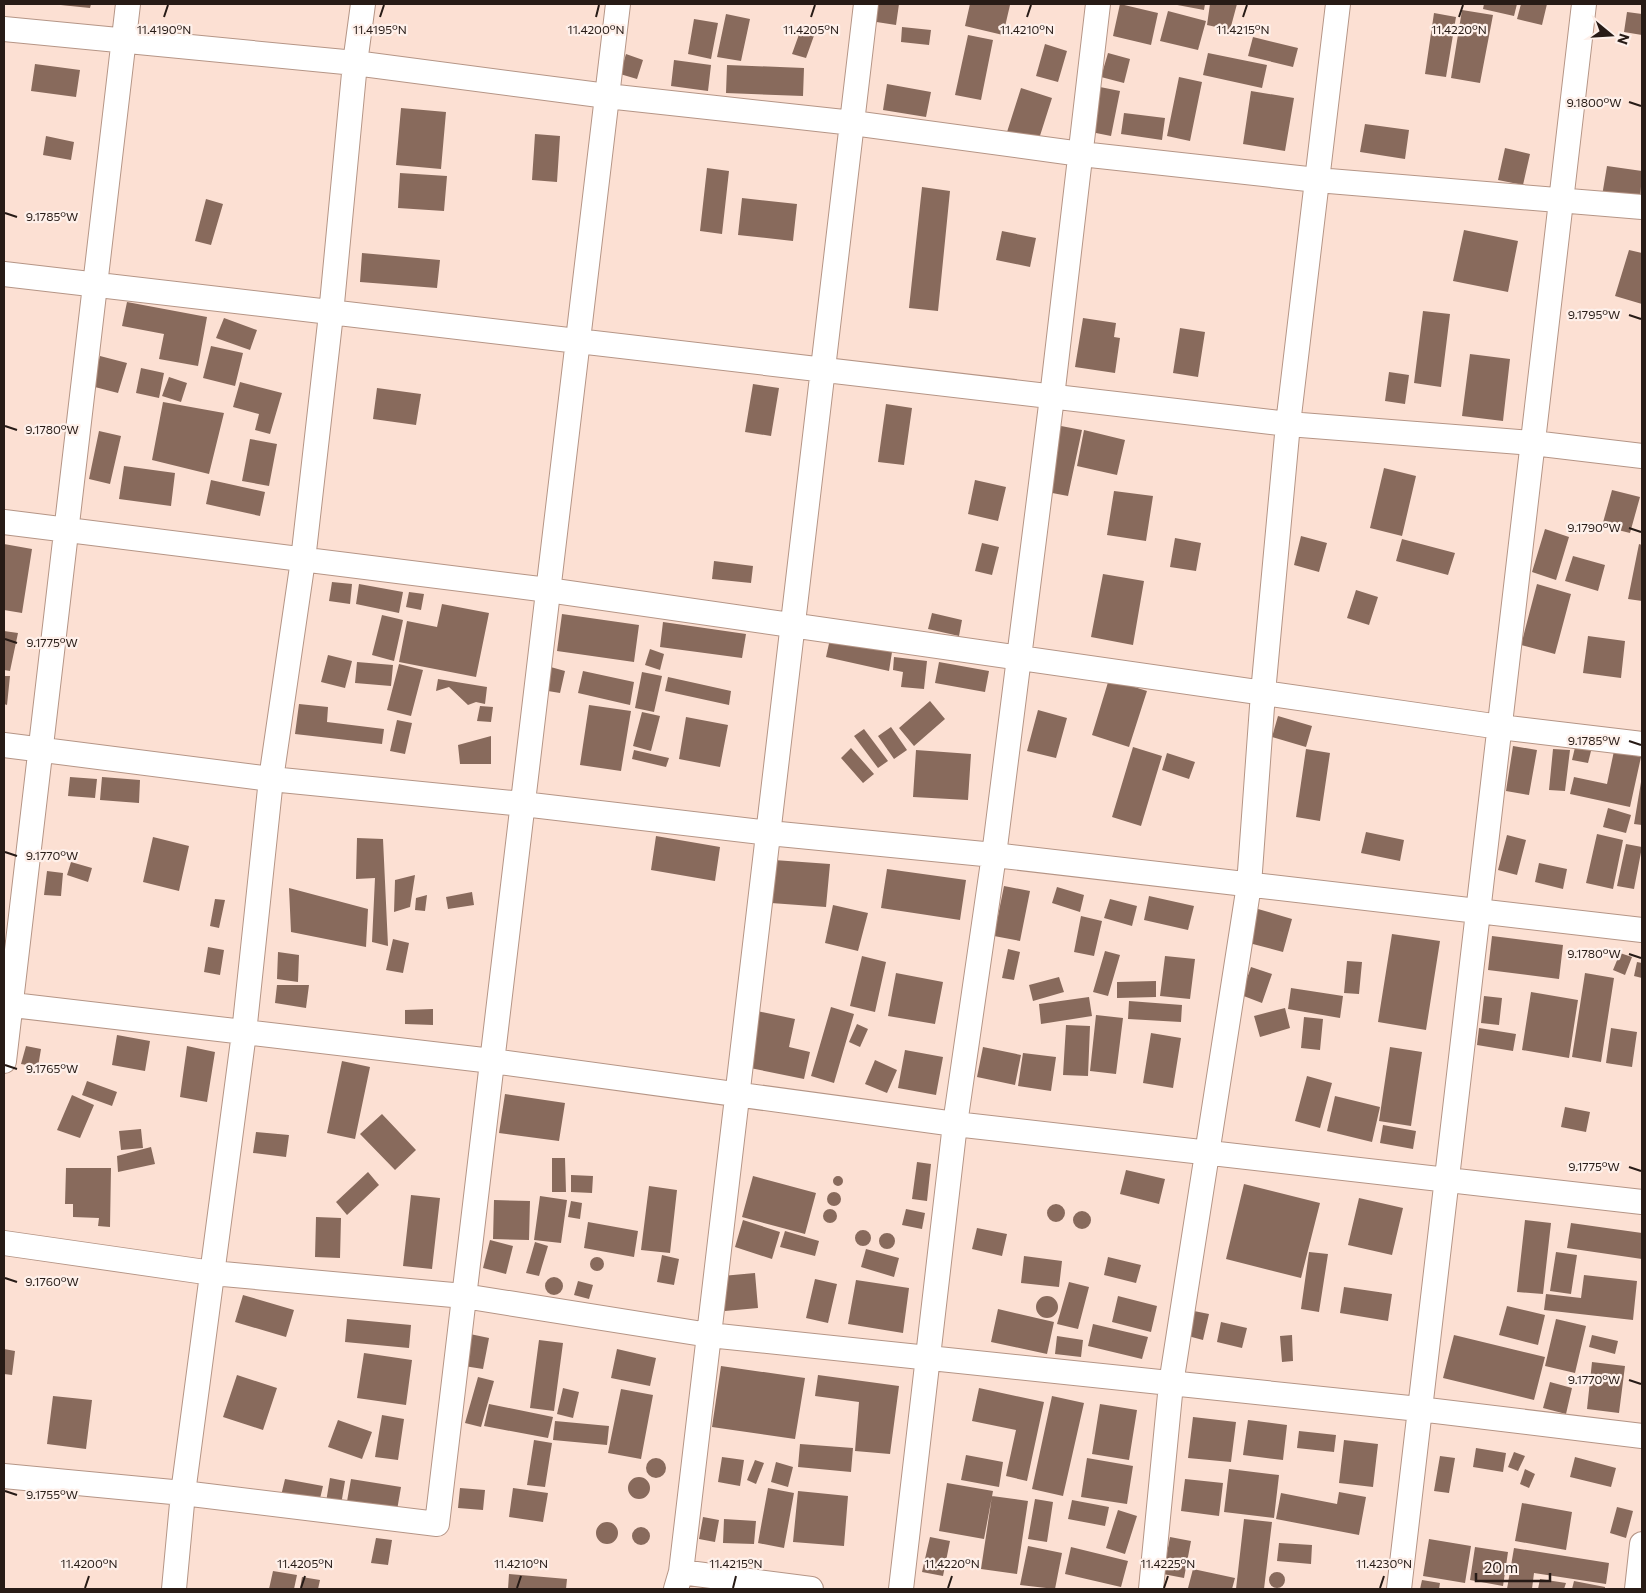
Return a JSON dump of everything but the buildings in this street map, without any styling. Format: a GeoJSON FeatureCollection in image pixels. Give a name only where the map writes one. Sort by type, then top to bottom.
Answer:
{"type":"FeatureCollection","features":[{"type":"Feature","properties":{"kind":"street"},"geometry":{"type":"LineString","coordinates":[[4,1061],[7,1004],[40,750],[128,4]]}},
{"type":"Feature","properties":{"kind":"street"},"geometry":{"type":"LineString","coordinates":[[174,1589],[183,1493],[244,1034],[271,779],[302,560],[331,314],[355,63],[363,4]]}},
{"type":"Feature","properties":{"kind":"street"},"geometry":{"type":"LineString","coordinates":[[4,1476],[183,1493],[437,1524],[618,4]]}},
{"type":"Feature","properties":{"kind":"street"},"geometry":{"type":"LineString","coordinates":[[811,1589],[678,1580],[738,1094],[866,4]]}},
{"type":"Feature","properties":{"kind":"street"},"geometry":{"type":"LineString","coordinates":[[900,1589],[955,1124],[994,855],[1052,397],[1098,4]]}},
{"type":"Feature","properties":{"kind":"street"},"geometry":{"type":"LineString","coordinates":[[1151,1589],[1171,1384],[1249,885],[1263,692],[1288,424],[1338,4]]}},
{"type":"Feature","properties":{"kind":"street"},"geometry":{"type":"LineString","coordinates":[[1399,1589],[1445,1180],[1584,4]]}},
{"type":"Feature","properties":{"kind":"street"},"geometry":{"type":"LineString","coordinates":[[4,29],[355,63],[607,96],[853,123],[1081,154],[1317,180],[1642,207]]}},
{"type":"Feature","properties":{"kind":"street"},"geometry":{"type":"LineString","coordinates":[[4,274],[331,314],[1288,424],[1533,443],[1642,456]]}},
{"type":"Feature","properties":{"kind":"street"},"geometry":{"type":"LineString","coordinates":[[4,522],[548,590],[1500,727],[1642,744]]}},
{"type":"Feature","properties":{"kind":"street"},"geometry":{"type":"LineString","coordinates":[[4,745],[271,779],[523,804],[769,833],[994,855],[1642,930]]}},
{"type":"Feature","properties":{"kind":"street"},"geometry":{"type":"LineString","coordinates":[[7,1004],[244,1034],[492,1061],[955,1124],[1642,1202]]}},
{"type":"Feature","properties":{"kind":"street"},"geometry":{"type":"LineString","coordinates":[[4,1242],[212,1273],[464,1296],[709,1336],[1419,1409],[1642,1436]]}},
{"type":"Feature","properties":{"kind":"street"},"geometry":{"type":"LineString","coordinates":[[1637,1589],[1642,1544]]}}]}
